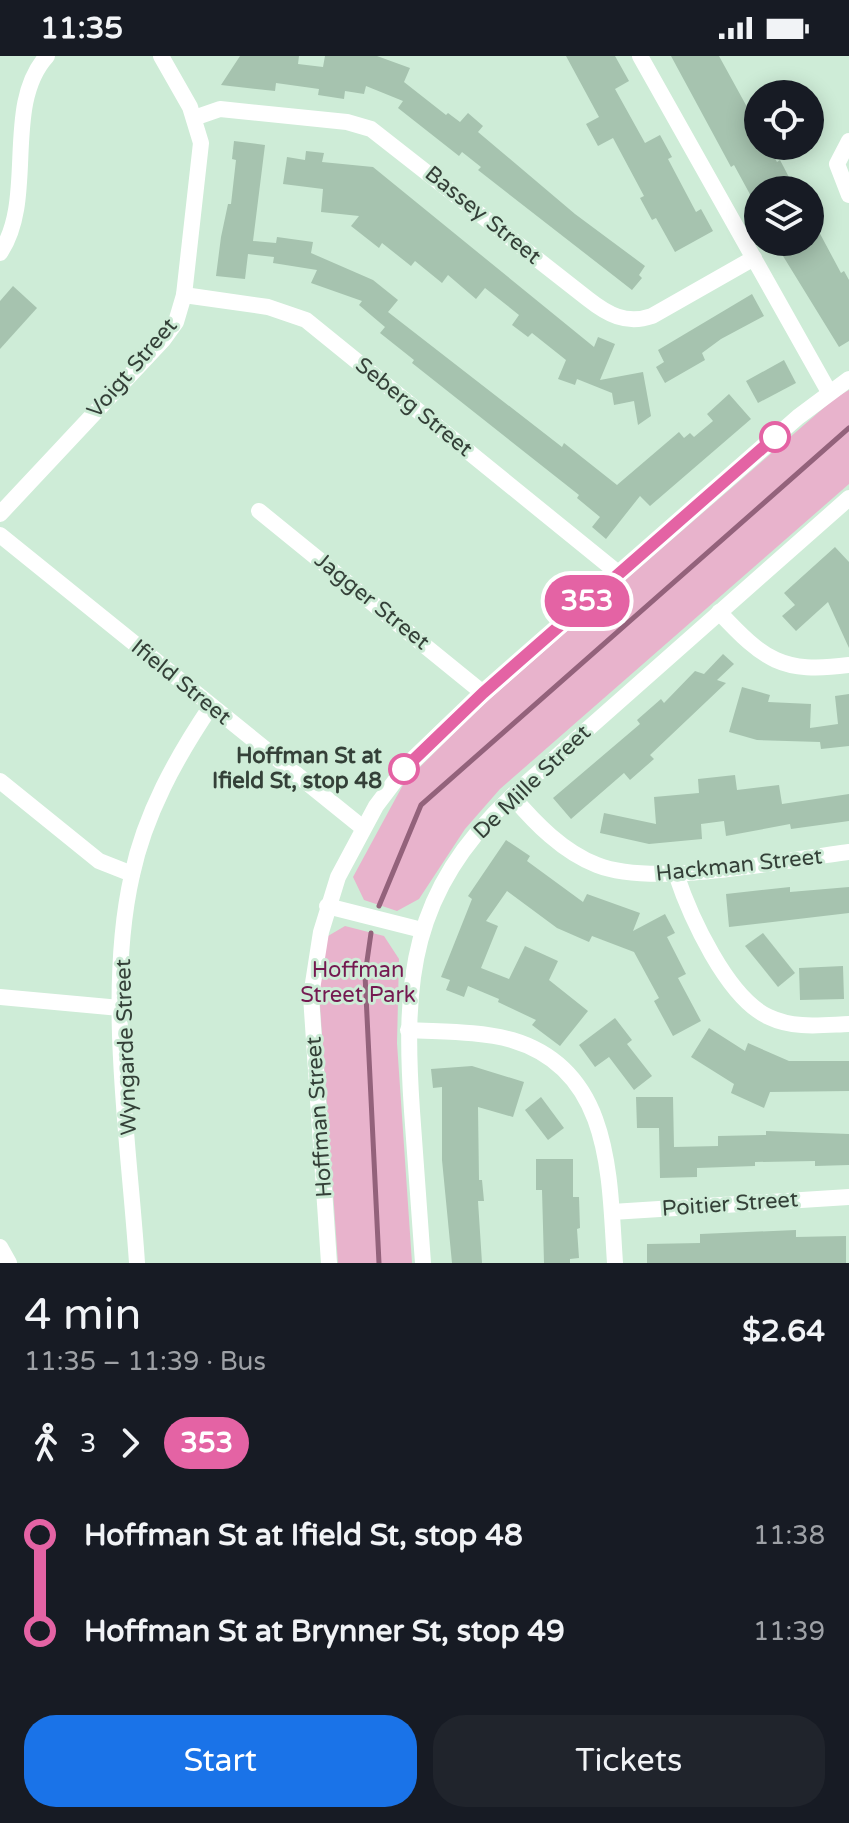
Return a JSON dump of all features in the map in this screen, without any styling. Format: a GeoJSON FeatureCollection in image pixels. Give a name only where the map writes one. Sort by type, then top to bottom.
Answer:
{"type":"FeatureCollection","features":[{"type":"Feature","properties":{"kind":"street"},"geometry":{"type":"LineString","coordinates":[[0,253],[13,220],[31,83],[47,56]]}},
{"type":"Feature","properties":{"kind":"street","name":"Voigt Street"},"geometry":{"type":"LineString","coordinates":[[0,514],[163,340],[176,322],[184,295],[201,143],[194,118],[161,56]]}},
{"type":"Feature","properties":{"kind":"street"},"geometry":{"type":"LineString","coordinates":[[640,56],[829,392]]}},
{"type":"Feature","properties":{"kind":"street","name":"Bassey Street"},"geometry":{"type":"LineString","coordinates":[[194,118],[220,109],[347,122],[371,129],[603,310],[618,317],[635,319],[652,316],[754,258]]}},
{"type":"Feature","properties":{"kind":"street"},"geometry":{"type":"LineString","coordinates":[[849,141],[841,150],[837,164],[849,195]]}},
{"type":"Feature","properties":{"kind":"street","name":"Seberg Street"},"geometry":{"type":"LineString","coordinates":[[184,295],[268,307],[306,320],[618,573]]}},
{"type":"Feature","properties":{"kind":"street","name":"Hoffman Street"},"geometry":{"type":"LineString","coordinates":[[329,1263],[311,996],[327,906],[363,828],[404,769],[483,693],[618,573],[829,392],[849,379]]}},
{"type":"Feature","properties":{"kind":"street","name":"De Mille Street"},"geometry":{"type":"LineString","coordinates":[[423,1263],[408,1030],[410,981],[422,930],[463,849],[512,796],[849,498]]}},
{"type":"Feature","properties":{"kind":"street","name":"Jagger Street"},"geometry":{"type":"LineString","coordinates":[[259,511],[483,693]]}},
{"type":"Feature","properties":{"kind":"street","name":"Ifield Street"},"geometry":{"type":"LineString","coordinates":[[0,535],[363,828]]}},
{"type":"Feature","properties":{"kind":"street"},"geometry":{"type":"LineString","coordinates":[[719,612],[753,648],[773,661],[809,669],[849,665]]}},
{"type":"Feature","properties":{"kind":"street","name":"Wyngarde Street"},"geometry":{"type":"LineString","coordinates":[[137,1263],[120,1008],[120,970],[132,874],[164,785],[211,706]]}},
{"type":"Feature","properties":{"kind":"street"},"geometry":{"type":"LineString","coordinates":[[0,781],[99,861],[132,874]]}},
{"type":"Feature","properties":{"kind":"street","name":"Hackman Street"},"geometry":{"type":"LineString","coordinates":[[512,796],[553,838],[596,865],[631,874],[676,874],[849,852]]}},
{"type":"Feature","properties":{"kind":"street"},"geometry":{"type":"LineString","coordinates":[[676,874],[687,904],[744,999],[768,1017],[796,1025],[849,1024]]}},
{"type":"Feature","properties":{"kind":"street"},"geometry":{"type":"LineString","coordinates":[[327,906],[422,930]]}},
{"type":"Feature","properties":{"kind":"street"},"geometry":{"type":"LineString","coordinates":[[0,997],[120,1008]]}},
{"type":"Feature","properties":{"kind":"street"},"geometry":{"type":"LineString","coordinates":[[408,1030],[511,1040],[540,1052],[564,1070],[599,1124],[612,1212],[615,1263]]}},
{"type":"Feature","properties":{"kind":"street","name":"Poitier Street"},"geometry":{"type":"LineString","coordinates":[[612,1212],[849,1197]]}},
{"type":"Feature","properties":{"kind":"street"},"geometry":{"type":"LineString","coordinates":[[0,1247],[9,1263]]}},
{"type":"Feature","properties":{"kind":"green space","name":"Hoffman Street Park"},"geometry":{"type":"Polygon","coordinates":[[[849,390],[849,484],[500,789],[465,829],[419,899],[397,911],[364,900],[353,877],[404,783],[486,701],[835,398],[849,390]]]}},
{"type":"Feature","properties":{"kind":"green space","name":"Hoffman Street Park"},"geometry":{"type":"Polygon","coordinates":[[[345,926],[384,936],[399,959],[397,1043],[412,1263],[338,1263],[318,977],[328,936],[345,926]]]}},
{"type":"Feature","properties":{"kind":"building"},"geometry":{"type":"Polygon","coordinates":[[[240,56],[299,56],[298,64],[323,67],[325,56],[377,56],[410,68],[404,82],[446,115],[448,113],[460,122],[468,113],[483,126],[478,132],[575,214],[645,266],[639,275],[642,278],[632,290],[478,170],[481,167],[462,152],[459,156],[398,108],[403,101],[366,86],[364,94],[345,91],[344,99],[318,95],[319,89],[276,83],[275,91],[221,85],[240,56]]]}},
{"type":"Feature","properties":{"kind":"building"},"geometry":{"type":"Polygon","coordinates":[[[566,56],[615,56],[629,81],[615,89],[645,143],[660,135],[672,157],[668,159],[696,212],[701,209],[713,231],[675,252],[656,218],[652,220],[640,198],[644,196],[613,138],[598,146],[586,124],[599,117],[566,56]]]}},
{"type":"Feature","properties":{"kind":"building"},"geometry":{"type":"Polygon","coordinates":[[[671,56],[719,56],[744,102],[744,160],[780,160],[788,176],[744,176],[744,183],[734,165],[731,167],[671,56]]]}},
{"type":"Feature","properties":{"kind":"building"},"geometry":{"type":"Polygon","coordinates":[[[234,141],[265,145],[253,241],[276,243],[277,237],[313,242],[311,253],[373,280],[398,300],[388,312],[562,447],[564,443],[617,485],[679,432],[684,438],[690,433],[694,437],[713,421],[707,414],[729,394],[751,419],[650,506],[640,496],[606,539],[592,527],[600,517],[577,498],[579,495],[412,363],[414,360],[380,333],[385,327],[359,305],[362,301],[311,283],[317,270],[273,263],[274,257],[248,254],[245,279],[216,276],[221,237],[228,204],[231,204],[236,160],[232,159],[234,141]]]}},
{"type":"Feature","properties":{"kind":"building"},"geometry":{"type":"Polygon","coordinates":[[[306,151],[324,153],[322,162],[373,167],[594,347],[598,337],[615,344],[600,380],[643,372],[651,416],[638,425],[634,401],[614,405],[612,393],[577,379],[575,385],[558,379],[566,360],[532,333],[528,337],[512,325],[519,315],[485,288],[476,299],[448,275],[442,283],[415,261],[411,266],[382,243],[379,248],[351,226],[359,216],[321,212],[323,189],[283,184],[287,157],[305,160],[306,151]]]}},
{"type":"Feature","properties":{"kind":"building"},"geometry":{"type":"Polygon","coordinates":[[[824,241],[841,273],[844,271],[849,280],[849,341],[839,347],[783,256],[824,256],[824,241]]]}},
{"type":"Feature","properties":{"kind":"building"},"geometry":{"type":"Polygon","coordinates":[[[13,286],[37,308],[0,349],[0,301],[13,286]]]}},
{"type":"Feature","properties":{"kind":"building"},"geometry":{"type":"Polygon","coordinates":[[[752,294],[764,316],[721,339],[702,353],[705,360],[665,383],[656,367],[664,362],[658,350],[752,294]]]}},
{"type":"Feature","properties":{"kind":"building"},"geometry":{"type":"Polygon","coordinates":[[[784,360],[796,383],[758,403],[746,381],[784,360]]]}},
{"type":"Feature","properties":{"kind":"building"},"geometry":{"type":"Polygon","coordinates":[[[835,547],[849,562],[849,648],[828,602],[796,631],[782,616],[795,605],[784,593],[835,547]]]}},
{"type":"Feature","properties":{"kind":"building"},"geometry":{"type":"Polygon","coordinates":[[[723,654],[734,664],[717,680],[726,683],[650,755],[654,759],[630,780],[624,773],[571,819],[553,798],[640,724],[637,720],[661,699],[664,703],[695,671],[704,674],[723,654]]]}},
{"type":"Feature","properties":{"kind":"building"},"geometry":{"type":"Polygon","coordinates":[[[742,687],[770,695],[768,702],[811,704],[810,728],[838,724],[835,696],[849,694],[849,746],[821,749],[820,742],[757,740],[729,732],[742,687]]]}},
{"type":"Feature","properties":{"kind":"building"},"geometry":{"type":"Polygon","coordinates":[[[735,775],[737,790],[779,785],[782,804],[849,794],[849,821],[791,829],[790,824],[726,836],[724,821],[701,824],[702,839],[649,844],[600,833],[604,813],[656,824],[654,797],[699,793],[698,779],[735,775]]]}},
{"type":"Feature","properties":{"kind":"building"},"geometry":{"type":"Polygon","coordinates":[[[506,840],[530,856],[527,861],[583,902],[587,894],[640,913],[633,931],[665,914],[675,933],[667,937],[686,974],[678,978],[701,1021],[673,1036],[654,1001],[659,998],[634,952],[592,936],[589,942],[557,928],[507,891],[486,921],[498,926],[481,968],[509,979],[525,946],[558,961],[549,980],[588,1011],[560,1046],[532,1025],[536,1020],[498,1002],[499,999],[468,986],[464,997],[446,990],[450,980],[441,977],[472,899],[468,896],[506,840]]]}},
{"type":"Feature","properties":{"kind":"building"},"geometry":{"type":"Polygon","coordinates":[[[790,887],[790,892],[849,887],[849,913],[729,927],[726,894],[790,887]]]}},
{"type":"Feature","properties":{"kind":"building"},"geometry":{"type":"Polygon","coordinates":[[[763,933],[795,973],[778,987],[745,946],[763,933]]]}},
{"type":"Feature","properties":{"kind":"building"},"geometry":{"type":"Polygon","coordinates":[[[843,966],[844,999],[800,1000],[799,968],[843,966]]]}},
{"type":"Feature","properties":{"kind":"building"},"geometry":{"type":"Polygon","coordinates":[[[615,1018],[632,1040],[627,1044],[652,1076],[634,1090],[609,1057],[595,1067],[579,1045],[615,1018]]]}},
{"type":"Feature","properties":{"kind":"building"},"geometry":{"type":"Polygon","coordinates":[[[709,1028],[745,1051],[748,1043],[789,1061],[849,1061],[849,1091],[770,1092],[764,1108],[731,1093],[734,1084],[691,1057],[709,1028]]]}},
{"type":"Feature","properties":{"kind":"building"},"geometry":{"type":"Polygon","coordinates":[[[472,1066],[524,1082],[513,1117],[478,1107],[479,1180],[482,1180],[484,1201],[478,1201],[482,1263],[452,1263],[442,1160],[442,1087],[433,1088],[431,1069],[472,1066]]]}},
{"type":"Feature","properties":{"kind":"building"},"geometry":{"type":"Polygon","coordinates":[[[541,1097],[564,1128],[548,1140],[525,1110],[541,1097]]]}},
{"type":"Feature","properties":{"kind":"building"},"geometry":{"type":"Polygon","coordinates":[[[636,1097],[673,1097],[674,1147],[718,1146],[718,1136],[766,1135],[766,1131],[849,1134],[849,1165],[815,1166],[815,1161],[755,1162],[755,1166],[697,1168],[697,1177],[660,1178],[659,1128],[637,1128],[636,1097]]]}},
{"type":"Feature","properties":{"kind":"building"},"geometry":{"type":"Polygon","coordinates":[[[536,1159],[573,1159],[573,1197],[579,1197],[580,1228],[577,1229],[579,1258],[570,1259],[570,1263],[544,1263],[542,1190],[536,1190],[536,1159]]]}},
{"type":"Feature","properties":{"kind":"building"},"geometry":{"type":"Polygon","coordinates":[[[796,1230],[796,1237],[846,1236],[846,1263],[647,1263],[647,1244],[700,1243],[700,1234],[796,1230]]]}},
{"type":"Feature","properties":{"kind":"waterway"},"geometry":{"type":"LineString","coordinates":[[379,906],[421,805],[849,428]]}},
{"type":"Feature","properties":{"kind":"waterway"},"geometry":{"type":"LineString","coordinates":[[371,933],[365,975],[379,1263]]}},
{"type":"Feature","properties":{"kind":"bus line","name":"353"},"geometry":{"type":"LineString","coordinates":[[404,769],[483,693],[775,437]]}},
{"type":"Feature","properties":{"kind":"place","name":"Hoffman St at Ifield St, stop 48"},"geometry":{"type":"Point","coordinates":[404,769]}}]}
